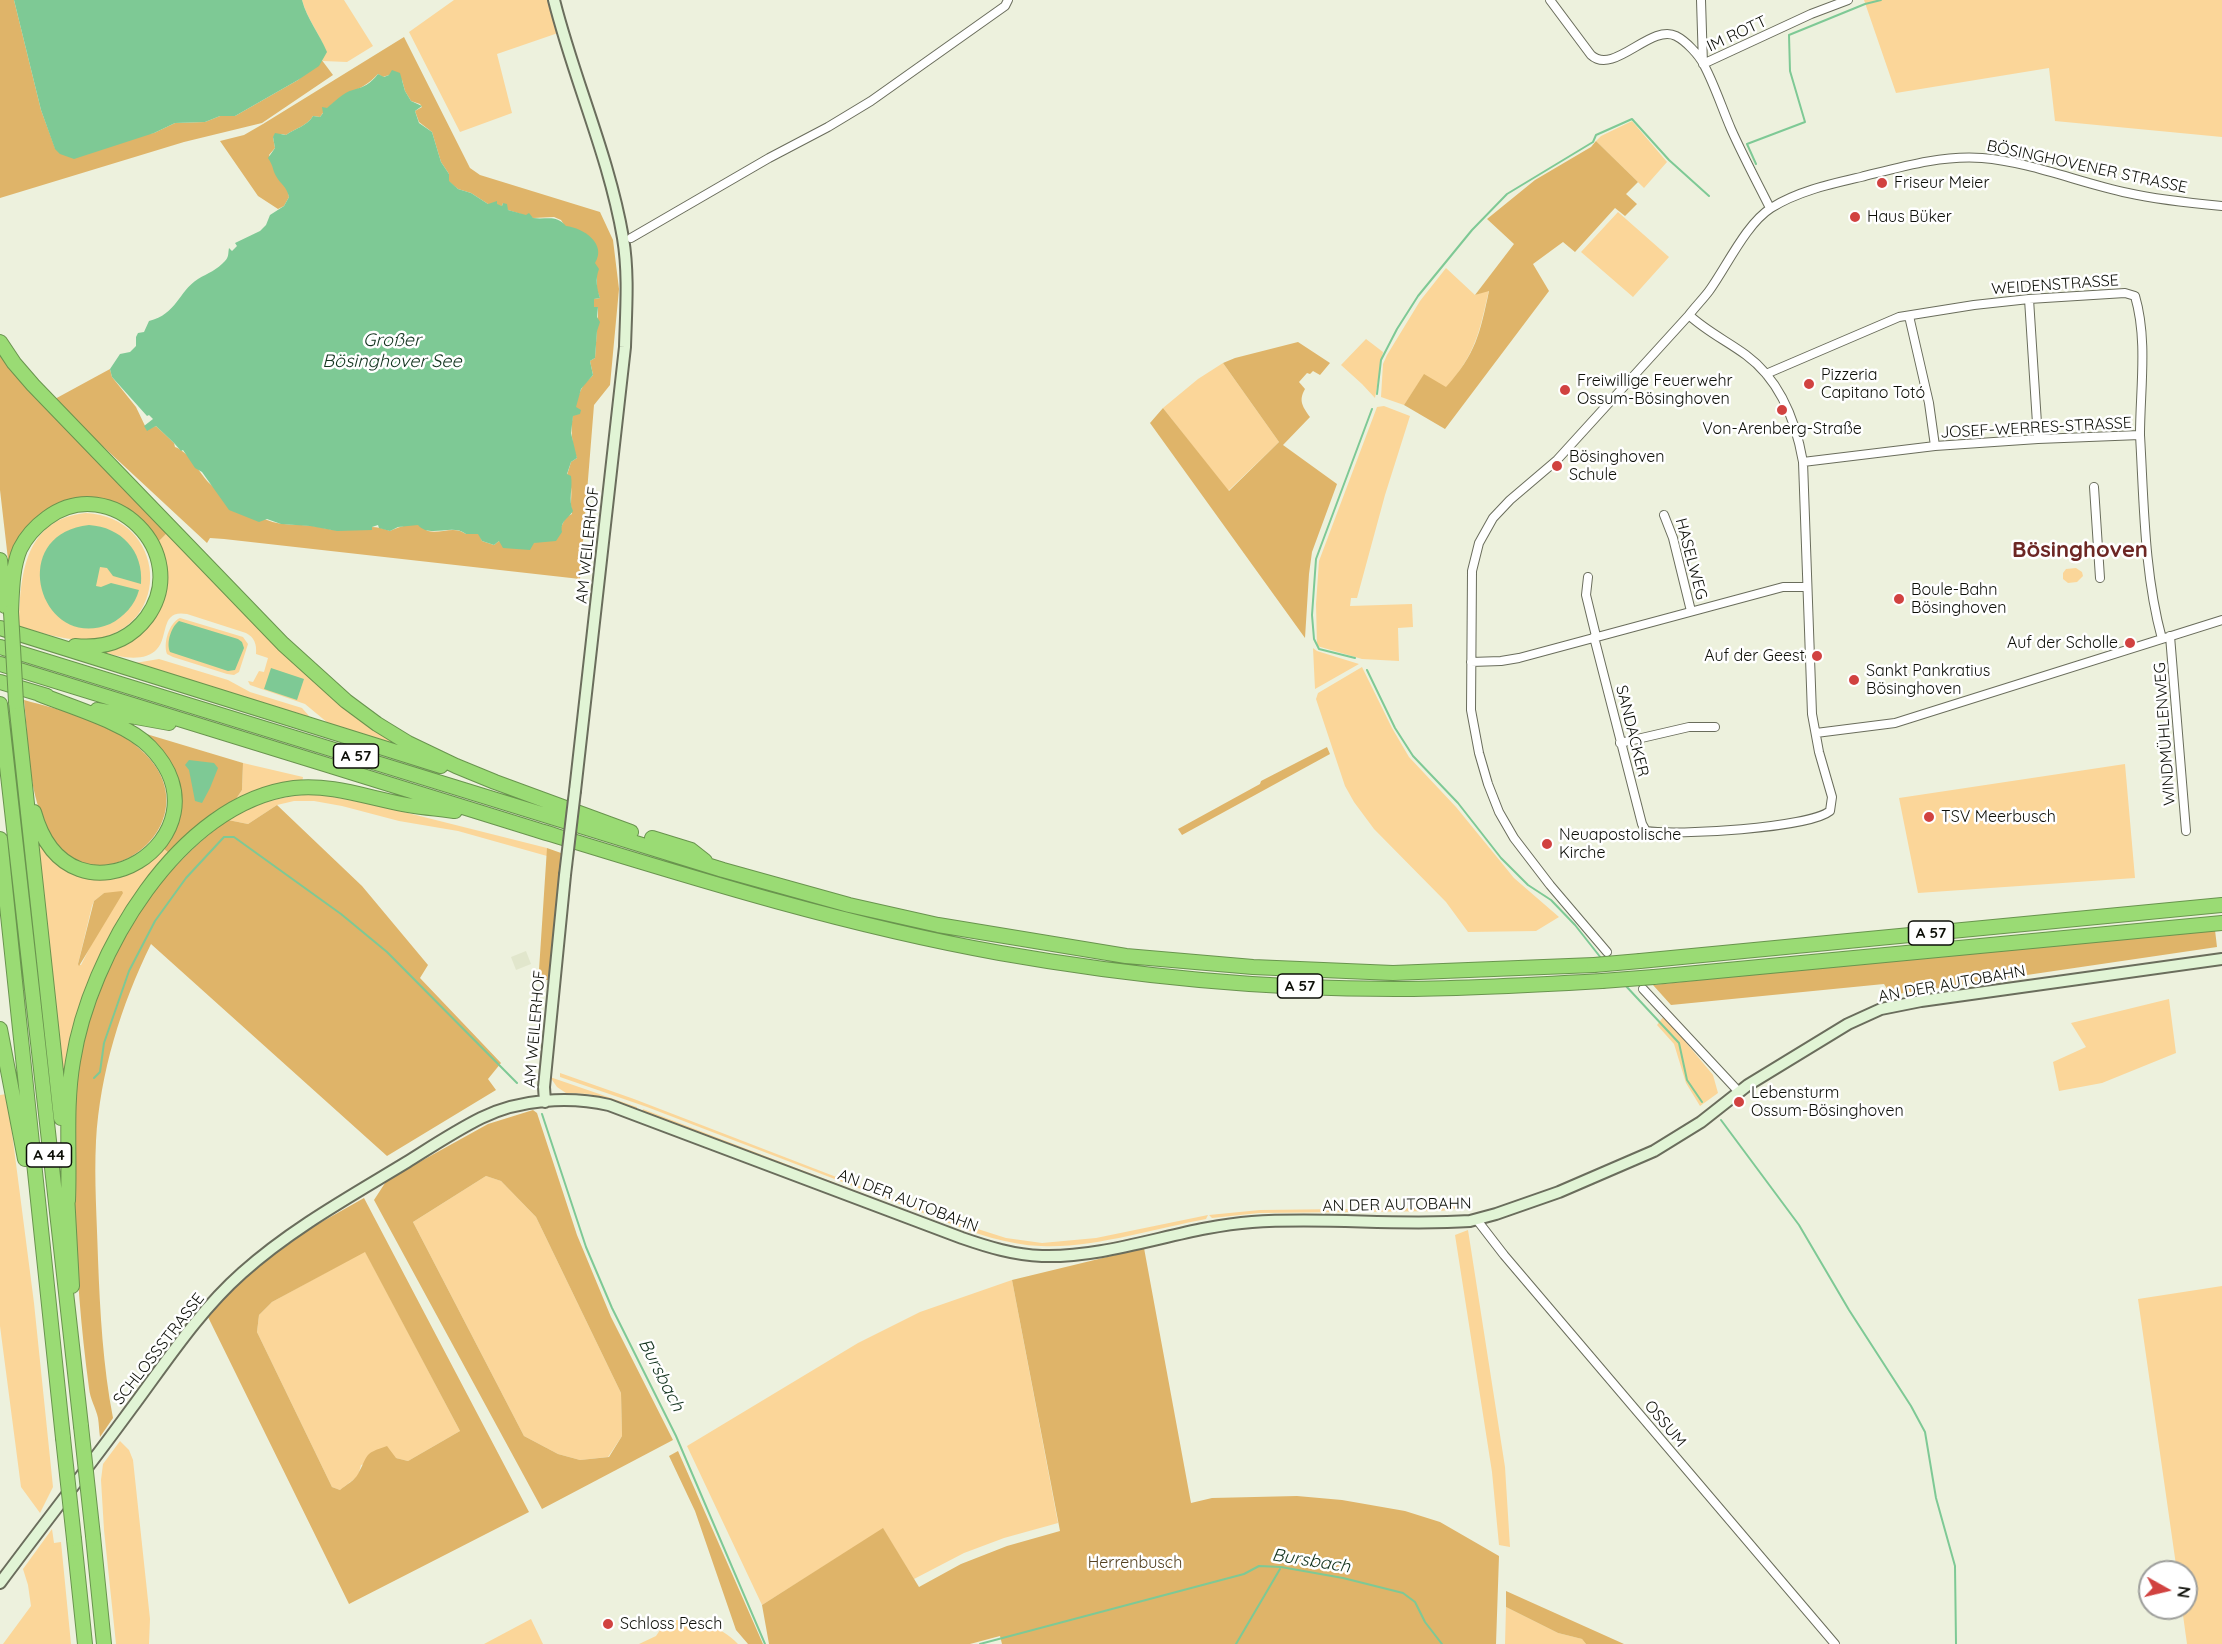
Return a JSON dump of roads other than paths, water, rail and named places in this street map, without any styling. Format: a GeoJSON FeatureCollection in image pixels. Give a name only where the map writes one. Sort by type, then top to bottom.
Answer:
{"type":"FeatureCollection","features":[{"type":"Feature","properties":{"kind":"highway"},"geometry":{"type":"LineString","coordinates":[[0,342],[33,385],[316,676],[369,718],[408,743],[495,782]]}},
{"type":"Feature","properties":{"kind":"highway"},"geometry":{"type":"LineString","coordinates":[[8,611],[21,548],[36,527],[55,512],[78,505],[99,504],[120,511],[140,526],[150,539],[160,570],[156,600],[141,625],[117,642],[104,646],[76,646],[45,641]]}},
{"type":"Feature","properties":{"kind":"highway"},"geometry":{"type":"LineString","coordinates":[[0,560],[8,611],[62,1128],[72,1300],[70,1338]]}},
{"type":"Feature","properties":{"kind":"highway"},"geometry":{"type":"LineString","coordinates":[[0,628],[495,782],[618,828],[691,850],[712,866]]}},
{"type":"Feature","properties":{"kind":"highway","name":"A 57"},"geometry":{"type":"LineString","coordinates":[[0,647],[712,866],[849,905],[1004,938],[1126,956],[1253,967],[1393,973],[1594,965],[2222,905]]}},
{"type":"Feature","properties":{"kind":"highway","name":"A 57"},"geometry":{"type":"LineString","coordinates":[[0,664],[704,881],[845,920],[979,949],[1075,965],[1170,977],[1308,987],[1483,988],[1654,977],[2222,923]]}},
{"type":"Feature","properties":{"kind":"highway"},"geometry":{"type":"LineString","coordinates":[[0,682],[108,713],[225,733]]}},
{"type":"Feature","properties":{"kind":"highway"},"geometry":{"type":"LineString","coordinates":[[26,784],[38,825],[49,847],[65,862],[83,871],[103,873],[123,870],[140,862],[156,849],[167,834],[174,813],[174,791],[166,766],[149,745],[123,728],[39,694]]}},
{"type":"Feature","properties":{"kind":"highway","name":"A 44"},"geometry":{"type":"LineString","coordinates":[[0,704],[104,1644]]}},
{"type":"Feature","properties":{"kind":"highway"},"geometry":{"type":"LineString","coordinates":[[68,1201],[69,1086],[81,1025],[90,994],[121,929],[162,872],[189,842],[233,808],[255,798],[293,788],[329,789],[421,808],[485,814]]}},
{"type":"Feature","properties":{"kind":"highway","name":"A 44"},"geometry":{"type":"LineString","coordinates":[[0,839],[85,1644]]}},
{"type":"Feature","properties":{"kind":"highway"},"geometry":{"type":"LineString","coordinates":[[0,878],[8,914]]}},
{"type":"Feature","properties":{"kind":"highway"},"geometry":{"type":"LineString","coordinates":[[0,1029],[42,1246]]}},
{"type":"Feature","properties":{"kind":"main road","name":"AM WEILERHOF"},"geometry":{"type":"LineString","coordinates":[[545,1102],[544,1087],[565,875],[625,347],[627,296],[623,240],[611,180],[554,0]]}},
{"type":"Feature","properties":{"kind":"main road","name":"AN DER AUTOBAHN"},"geometry":{"type":"LineString","coordinates":[[545,1102],[588,1101],[618,1107],[969,1241],[1003,1251],[1029,1255],[1050,1256],[1098,1251],[1192,1231],[1251,1222],[1454,1222],[1477,1220],[1559,1192],[1645,1155],[1695,1127],[1739,1092],[1837,1030],[1881,1010],[1921,1001],[2222,959]]}},
{"type":"Feature","properties":{"kind":"main road","name":"SCHLOSSSTRASSE"},"geometry":{"type":"LineString","coordinates":[[0,1583],[194,1325],[215,1300],[268,1250],[472,1123],[505,1109],[545,1102]]}},
{"type":"Feature","properties":{"kind":"street"},"geometry":{"type":"LineString","coordinates":[[631,238],[769,158],[828,128],[871,101],[1005,6],[1008,0]]}},
{"type":"Feature","properties":{"kind":"street"},"geometry":{"type":"LineString","coordinates":[[1550,0],[1591,54],[1600,60],[1611,59],[1659,35],[1675,35],[1690,48],[1703,64],[1732,132],[1770,208]]}},
{"type":"Feature","properties":{"kind":"street"},"geometry":{"type":"LineString","coordinates":[[1701,0],[1703,64]]}},
{"type":"Feature","properties":{"kind":"street","name":"IM ROTT"},"geometry":{"type":"LineString","coordinates":[[1703,64],[1811,14],[1848,0]]}},
{"type":"Feature","properties":{"kind":"street","name":"BÖSINGHOVENER STRASSE"},"geometry":{"type":"LineString","coordinates":[[1607,952],[1550,885],[1514,838],[1499,812],[1488,784],[1475,732],[1471,662],[1472,571],[1479,543],[1485,530],[1501,508],[1557,460],[1689,315],[1709,291],[1745,235],[1770,208],[1799,194],[1917,163],[1950,158],[1982,158],[2011,163],[2128,193],[2179,202],[2222,206]]}},
{"type":"Feature","properties":{"kind":"street","name":"WEIDENSTRASSE"},"geometry":{"type":"LineString","coordinates":[[1766,374],[1899,317],[2029,299],[2126,293],[2135,296],[2140,312],[2142,365],[2140,435]]}},
{"type":"Feature","properties":{"kind":"street"},"geometry":{"type":"LineString","coordinates":[[2029,299],[2038,439]]}},
{"type":"Feature","properties":{"kind":"street"},"geometry":{"type":"LineString","coordinates":[[1689,315],[1749,357],[1766,374],[1787,407],[1798,434],[1803,462],[1812,714],[1816,733],[1895,723],[2222,620]]}},
{"type":"Feature","properties":{"kind":"street"},"geometry":{"type":"LineString","coordinates":[[1909,316],[1929,403],[1935,446]]}},
{"type":"Feature","properties":{"kind":"street","name":"JOSEF-WERRES-STRASSE"},"geometry":{"type":"LineString","coordinates":[[1803,462],[1935,446],[2140,435],[2146,544],[2153,606],[2162,639]]}},
{"type":"Feature","properties":{"kind":"street"},"geometry":{"type":"LineString","coordinates":[[2094,487],[2100,578]]}},
{"type":"Feature","properties":{"kind":"street","name":"HASELWEG"},"geometry":{"type":"LineString","coordinates":[[1664,515],[1673,538],[1691,611]]}},
{"type":"Feature","properties":{"kind":"street"},"geometry":{"type":"LineString","coordinates":[[1588,577],[1586,595],[1595,636]]}},
{"type":"Feature","properties":{"kind":"street"},"geometry":{"type":"LineString","coordinates":[[1471,662],[1519,658],[1783,587],[1807,586]]}},
{"type":"Feature","properties":{"kind":"street","name":"SANDACKER"},"geometry":{"type":"LineString","coordinates":[[1595,636],[1620,743],[1642,824],[1646,831],[1662,834],[1721,832],[1791,822],[1819,816],[1830,811],[1832,797],[1816,733]]}},
{"type":"Feature","properties":{"kind":"street","name":"WINDMÜHLENWEG"},"geometry":{"type":"LineString","coordinates":[[2170,636],[2186,831]]}},
{"type":"Feature","properties":{"kind":"street"},"geometry":{"type":"LineString","coordinates":[[1620,743],[1689,727],[1714,728]]}},
{"type":"Feature","properties":{"kind":"street"},"geometry":{"type":"LineString","coordinates":[[1643,989],[1739,1092]]}},
{"type":"Feature","properties":{"kind":"street","name":"OSSUM"},"geometry":{"type":"LineString","coordinates":[[1477,1220],[1835,1644]]}},
{"type":"Feature","properties":{"kind":"water"},"geometry":{"type":"Polygon","coordinates":[[[14,0],[302,0],[327,52],[319,66],[235,116],[220,116],[205,122],[175,123],[154,133],[74,159],[60,154],[55,149],[41,110],[14,0]]]}},
{"type":"Feature","properties":{"kind":"water","name":"Großer Bösinghover See"},"geometry":{"type":"Polygon","coordinates":[[[392,70],[400,73],[405,91],[411,101],[422,106],[415,111],[419,123],[432,132],[441,162],[449,174],[449,181],[458,189],[471,193],[488,204],[497,201],[497,204],[502,206],[503,203],[507,204],[508,210],[526,215],[529,213],[533,218],[559,220],[566,226],[580,230],[592,238],[598,249],[595,263],[599,269],[597,284],[600,298],[594,299],[594,307],[598,307],[597,317],[600,322],[595,358],[590,361],[593,375],[581,389],[576,407],[581,410],[580,414],[573,416],[571,433],[577,458],[571,462],[567,474],[571,476],[573,511],[563,523],[562,532],[556,541],[534,543],[530,550],[503,548],[499,541],[494,545],[482,541],[478,534],[466,534],[454,530],[429,531],[418,525],[398,527],[390,531],[379,528],[378,525],[372,527],[372,530],[337,531],[281,524],[267,519],[259,522],[229,510],[183,450],[181,451],[156,426],[147,431],[144,426],[153,419],[147,416],[112,377],[110,369],[120,354],[130,352],[136,346],[138,333],[144,332],[149,321],[158,318],[172,308],[191,284],[225,261],[229,248],[232,251],[237,246],[235,243],[260,231],[266,225],[270,215],[284,206],[289,197],[288,193],[276,176],[268,158],[275,148],[273,137],[275,133],[286,135],[304,125],[313,116],[320,117],[323,113],[322,107],[327,108],[346,93],[367,85],[378,74],[384,77],[392,70]]]}},
{"type":"Feature","properties":{"kind":"water"},"geometry":{"type":"Polygon","coordinates":[[[89,525],[111,530],[128,543],[139,561],[141,584],[113,576],[107,568],[100,567],[96,586],[101,587],[111,583],[139,590],[132,606],[120,618],[110,624],[86,628],[65,622],[50,608],[42,589],[40,568],[47,548],[63,533],[89,525]]]}},
{"type":"Feature","properties":{"kind":"water"},"geometry":{"type":"Polygon","coordinates":[[[179,621],[242,642],[244,648],[235,670],[228,671],[170,652],[170,635],[179,621]]]}},
{"type":"Feature","properties":{"kind":"water"},"geometry":{"type":"Polygon","coordinates":[[[271,668],[304,679],[297,700],[264,689],[271,668]]]}},
{"type":"Feature","properties":{"kind":"water"},"geometry":{"type":"Polygon","coordinates":[[[189,760],[214,763],[218,768],[202,803],[195,801],[189,770],[185,765],[189,760]]]}},
{"type":"Feature","properties":{"kind":"waterway"},"geometry":{"type":"LineString","coordinates":[[1756,164],[1747,144],[1805,122],[1790,71],[1789,35],[1865,4],[1881,0]]}},
{"type":"Feature","properties":{"kind":"waterway"},"geometry":{"type":"LineString","coordinates":[[1377,394],[1381,360],[1397,329],[1418,296],[1472,230],[1507,194],[1593,142],[1596,135],[1632,119],[1669,160],[1709,196]]}},
{"type":"Feature","properties":{"kind":"waterway"},"geometry":{"type":"LineString","coordinates":[[1355,658],[1319,649],[1314,639],[1312,615],[1316,559],[1372,409]]}},
{"type":"Feature","properties":{"kind":"waterway"},"geometry":{"type":"LineString","coordinates":[[1367,670],[1395,728],[1413,756],[1458,803],[1501,858],[1528,885],[1551,900],[1575,925],[1601,958]]}},
{"type":"Feature","properties":{"kind":"waterway"},"geometry":{"type":"LineString","coordinates":[[94,1078],[100,1072],[104,1043],[129,971],[155,921],[186,878],[224,837],[234,837],[341,914],[387,952],[517,1083]]}},
{"type":"Feature","properties":{"kind":"waterway"},"geometry":{"type":"LineString","coordinates":[[1625,985],[1679,1043],[1687,1080],[1702,1102]]}},
{"type":"Feature","properties":{"kind":"waterway","name":"Bursbach"},"geometry":{"type":"LineString","coordinates":[[542,1114],[586,1247],[612,1308],[676,1436],[765,1644]]}},
{"type":"Feature","properties":{"kind":"waterway"},"geometry":{"type":"LineString","coordinates":[[1721,1120],[1799,1225],[1925,1432],[1936,1498],[1955,1566],[1956,1644]]}},
{"type":"Feature","properties":{"kind":"waterway","name":"Bursbach"},"geometry":{"type":"LineString","coordinates":[[980,1644],[1244,1574],[1259,1566],[1281,1567],[1343,1578],[1403,1593],[1415,1602],[1425,1622],[1442,1644]]}},
{"type":"Feature","properties":{"kind":"waterway"},"geometry":{"type":"LineString","coordinates":[[1236,1644],[1280,1569]]}},
{"type":"Feature","properties":{"kind":"place","name":"Friseur Meier"},"geometry":{"type":"Point","coordinates":[1882,183]}},
{"type":"Feature","properties":{"kind":"place","name":"Haus Büker"},"geometry":{"type":"Point","coordinates":[1855,217]}},
{"type":"Feature","properties":{"kind":"place","name":"Pizzeria Capitano Totó"},"geometry":{"type":"Point","coordinates":[1809,384]}},
{"type":"Feature","properties":{"kind":"place","name":"Freiwillige Feuerwehr Ossum-Bösinghoven"},"geometry":{"type":"Point","coordinates":[1565,390]}},
{"type":"Feature","properties":{"kind":"place","name":"Von-Arenberg-Straße"},"geometry":{"type":"Point","coordinates":[1782,410]}},
{"type":"Feature","properties":{"kind":"place","name":"Bösinghoven Schule"},"geometry":{"type":"Point","coordinates":[1557,466]}},
{"type":"Feature","properties":{"kind":"place","name":"Boule-Bahn Bösinghoven"},"geometry":{"type":"Point","coordinates":[1899,599]}},
{"type":"Feature","properties":{"kind":"place","name":"Auf der Scholle"},"geometry":{"type":"Point","coordinates":[2130,643]}},
{"type":"Feature","properties":{"kind":"place","name":"Auf der Geest"},"geometry":{"type":"Point","coordinates":[1817,656]}},
{"type":"Feature","properties":{"kind":"place","name":"Sankt Pankratius Bösinghoven"},"geometry":{"type":"Point","coordinates":[1854,680]}},
{"type":"Feature","properties":{"kind":"place","name":"TSV Meerbusch"},"geometry":{"type":"Point","coordinates":[1929,817]}},
{"type":"Feature","properties":{"kind":"place","name":"Neuapostolische Kirche"},"geometry":{"type":"Point","coordinates":[1547,844]}},
{"type":"Feature","properties":{"kind":"place","name":"Lebensturm Ossum-Bösinghoven"},"geometry":{"type":"Point","coordinates":[1739,1102]}},
{"type":"Feature","properties":{"kind":"place","name":"Schloss Pesch"},"geometry":{"type":"Point","coordinates":[608,1624]}},
{"type":"Feature","properties":{"kind":"district","name":"Bösinghoven"},"geometry":{"type":"Point","coordinates":[2080,550]}},
{"type":"Feature","properties":{"kind":"park label","name":"Herrenbusch"},"geometry":{"type":"Point","coordinates":[1135,1563]}}]}
